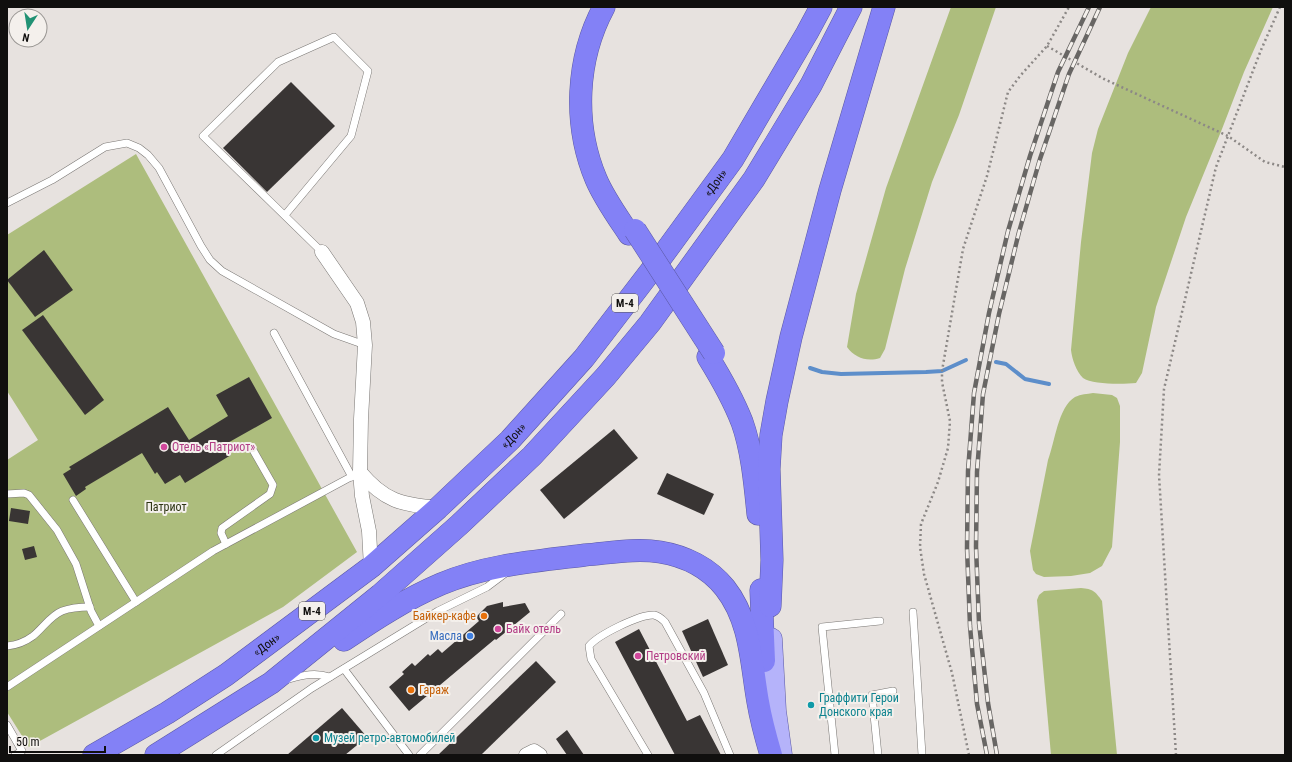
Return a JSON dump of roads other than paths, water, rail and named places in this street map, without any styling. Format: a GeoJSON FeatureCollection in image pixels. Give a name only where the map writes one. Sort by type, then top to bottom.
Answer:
{"type":"FeatureCollection","features":[{"type":"Feature","properties":{"kind":"highway"},"geometry":{"type":"LineString","coordinates":[[604,7],[597,20],[588,47],[581,85],[581,118],[585,143],[596,180],[632,232],[711,355],[740,396],[751,421],[760,467],[770,606]]}},
{"type":"Feature","properties":{"kind":"highway"},"geometry":{"type":"LineString","coordinates":[[616,7],[607,23],[598,48],[590,85],[590,103],[594,139],[599,160],[632,232]]}},
{"type":"Feature","properties":{"kind":"highway"},"geometry":{"type":"LineString","coordinates":[[807,33],[807,18],[812,7]]}},
{"type":"Feature","properties":{"kind":"highway","name":"«Дон»"},"geometry":{"type":"LineString","coordinates":[[94,755],[167,713],[226,675],[371,568],[438,508],[510,440],[584,358],[660,259],[733,159],[821,7]]}},
{"type":"Feature","properties":{"kind":"highway","name":"М-4"},"geometry":{"type":"LineString","coordinates":[[156,755],[271,684],[380,595],[459,525],[532,456],[606,376],[650,323],[754,179],[811,85],[851,7]]}},
{"type":"Feature","properties":{"kind":"highway"},"geometry":{"type":"LineString","coordinates":[[770,606],[772,560],[769,469],[771,435],[777,400],[791,337],[830,190],[884,7]]}},
{"type":"Feature","properties":{"kind":"highway"},"geometry":{"type":"LineString","coordinates":[[711,355],[743,424],[753,468],[758,520],[765,680],[772,755]]}},
{"type":"Feature","properties":{"kind":"highway"},"geometry":{"type":"LineString","coordinates":[[271,684],[307,664],[390,610],[441,584],[475,572],[518,563],[623,551],[661,552],[691,561],[714,577],[725,588],[735,604],[744,621],[748,636],[758,704],[772,755]]}},
{"type":"Feature","properties":{"kind":"main road"},"geometry":{"type":"LineString","coordinates":[[770,606],[771,663],[775,711],[781,755]]}},
{"type":"Feature","properties":{"kind":"street"},"geometry":{"type":"LineString","coordinates":[[322,252],[357,303],[363,322],[365,345],[356,475],[369,531],[371,568]]}},
{"type":"Feature","properties":{"kind":"street"},"geometry":{"type":"LineString","coordinates":[[356,475],[388,498],[411,505],[438,508]]}},
{"type":"Feature","properties":{"kind":"street"},"geometry":{"type":"LineString","coordinates":[[526,755],[534,751],[540,755]]}},
{"type":"Feature","properties":{"kind":"lane"},"geometry":{"type":"LineString","coordinates":[[285,215],[351,136],[368,71],[334,37],[278,62],[203,136],[322,252]]}},
{"type":"Feature","properties":{"kind":"lane"},"geometry":{"type":"LineString","coordinates":[[7,203],[52,180],[105,147],[127,143],[139,148],[148,155],[159,168],[201,246],[210,260],[222,271],[334,334],[365,345]]}},
{"type":"Feature","properties":{"kind":"lane"},"geometry":{"type":"LineString","coordinates":[[7,687],[213,551],[356,475],[274,333]]}},
{"type":"Feature","properties":{"kind":"lane"},"geometry":{"type":"LineString","coordinates":[[226,544],[221,533],[222,528],[270,494],[273,485],[253,450]]}},
{"type":"Feature","properties":{"kind":"lane"},"geometry":{"type":"LineString","coordinates":[[7,494],[24,493],[29,495],[57,530],[76,564],[90,607],[100,626]]}},
{"type":"Feature","properties":{"kind":"lane"},"geometry":{"type":"LineString","coordinates":[[73,500],[136,602]]}},
{"type":"Feature","properties":{"kind":"lane"},"geometry":{"type":"LineString","coordinates":[[216,755],[312,688],[438,611],[487,587],[518,563]]}},
{"type":"Feature","properties":{"kind":"lane"},"geometry":{"type":"LineString","coordinates":[[7,646],[24,642],[53,616],[62,611],[90,607]]}},
{"type":"Feature","properties":{"kind":"lane"},"geometry":{"type":"LineString","coordinates":[[913,612],[922,755]]}},
{"type":"Feature","properties":{"kind":"lane"},"geometry":{"type":"LineString","coordinates":[[420,755],[561,614]]}},
{"type":"Feature","properties":{"kind":"lane"},"geometry":{"type":"LineString","coordinates":[[648,755],[591,658],[589,646],[609,631],[647,616],[654,615],[665,622],[704,693],[730,755]]}},
{"type":"Feature","properties":{"kind":"lane"},"geometry":{"type":"LineString","coordinates":[[835,755],[822,627],[880,621]]}},
{"type":"Feature","properties":{"kind":"lane"},"geometry":{"type":"LineString","coordinates":[[344,669],[409,755]]}},
{"type":"Feature","properties":{"kind":"lane"},"geometry":{"type":"LineString","coordinates":[[271,684],[306,674],[330,677]]}},
{"type":"Feature","properties":{"kind":"lane"},"geometry":{"type":"LineString","coordinates":[[878,755],[872,695],[893,691]]}},
{"type":"Feature","properties":{"kind":"lane"},"geometry":{"type":"LineString","coordinates":[[7,726],[22,751],[15,755]]}},
{"type":"Feature","properties":{"kind":"waterway"},"geometry":{"type":"LineString","coordinates":[[810,368],[822,372],[841,374],[926,372],[942,371],[966,360]]}},
{"type":"Feature","properties":{"kind":"waterway"},"geometry":{"type":"LineString","coordinates":[[996,362],[1006,364],[1025,379],[1049,384]]}},
{"type":"Feature","properties":{"kind":"railway"},"geometry":{"type":"LineString","coordinates":[[987,755],[977,704],[970,626],[967,548],[968,471],[974,393],[989,313],[1008,231],[1030,156],[1058,72],[1089,7]]}},
{"type":"Feature","properties":{"kind":"railway"},"geometry":{"type":"LineString","coordinates":[[997,755],[988,703],[979,623],[976,547],[977,472],[983,394],[999,314],[1019,232],[1040,159],[1069,74],[1100,7]]}},
{"type":"Feature","properties":{"kind":"place","name":"Отель «Патриот»"},"geometry":{"type":"Point","coordinates":[164,447]}},
{"type":"Feature","properties":{"kind":"place","name":"Байкер-кафе"},"geometry":{"type":"Point","coordinates":[484,616]}},
{"type":"Feature","properties":{"kind":"place","name":"Байк отель"},"geometry":{"type":"Point","coordinates":[498,629]}},
{"type":"Feature","properties":{"kind":"place","name":"Масла"},"geometry":{"type":"Point","coordinates":[470,636]}},
{"type":"Feature","properties":{"kind":"place","name":"Петровский"},"geometry":{"type":"Point","coordinates":[638,656]}},
{"type":"Feature","properties":{"kind":"place","name":"Гараж"},"geometry":{"type":"Point","coordinates":[411,690]}},
{"type":"Feature","properties":{"kind":"place","name":"Граффити Герои Донского края"},"geometry":{"type":"Point","coordinates":[811,705]}},
{"type":"Feature","properties":{"kind":"place","name":"Музей ретро-автомобилей"},"geometry":{"type":"Point","coordinates":[316,738]}},
{"type":"Feature","properties":{"kind":"park label","name":"Патриот"},"geometry":{"type":"Point","coordinates":[166,507]}}]}
